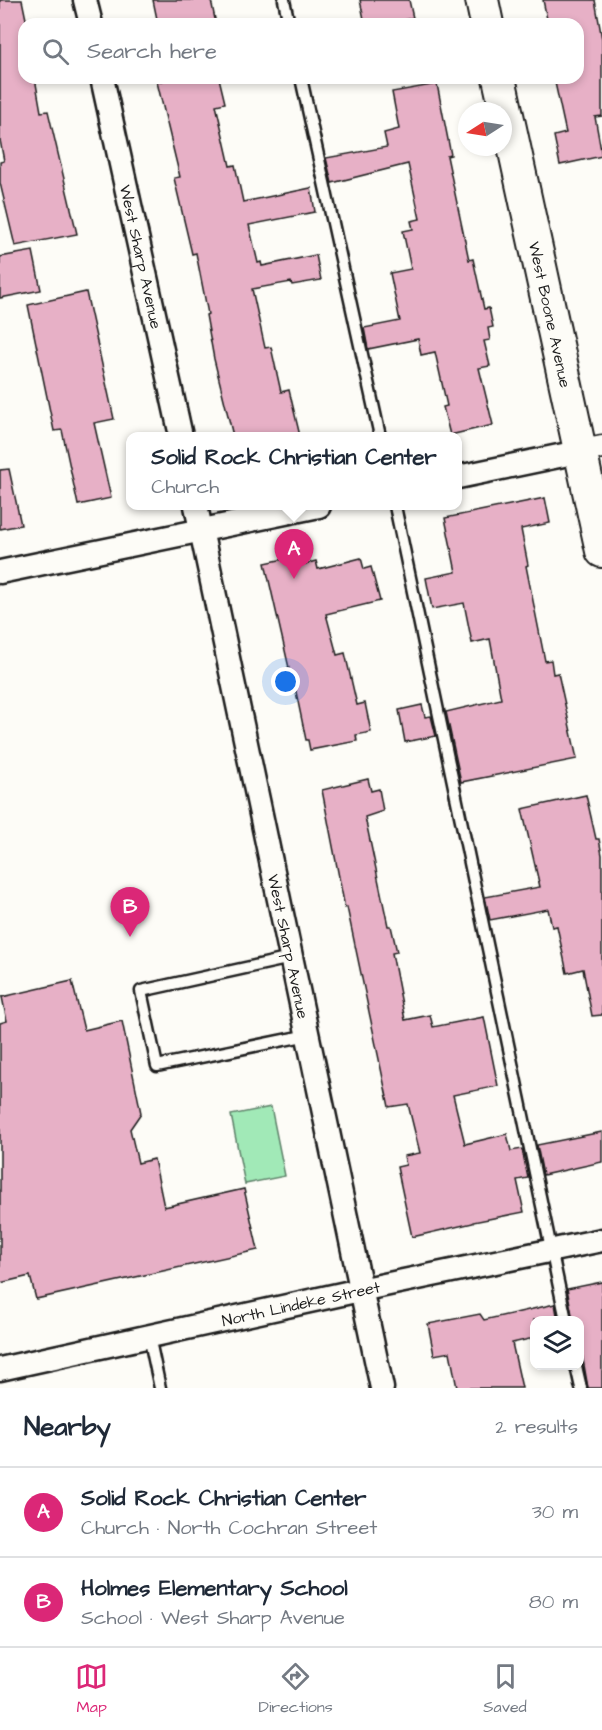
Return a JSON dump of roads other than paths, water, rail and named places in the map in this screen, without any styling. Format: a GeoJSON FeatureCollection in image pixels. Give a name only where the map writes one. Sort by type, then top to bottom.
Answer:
{"type":"FeatureCollection","features":[{"type":"Feature","properties":{"kind":"main road"},"geometry":{"type":"LineString","coordinates":[[482,0],[486,18]]}},
{"type":"Feature","properties":{"kind":"main road","name":"West Boone Avenue"},"geometry":{"type":"LineString","coordinates":[[500,84],[591,449],[600,536]]}},
{"type":"Feature","properties":{"kind":"street"},"geometry":{"type":"LineString","coordinates":[[85,0],[90,18]]}},
{"type":"Feature","properties":{"kind":"street","name":"West Sharp Avenue"},"geometry":{"type":"LineString","coordinates":[[103,84],[180,432]]}},
{"type":"Feature","properties":{"kind":"street"},"geometry":{"type":"LineString","coordinates":[[462,476],[591,449]]}},
{"type":"Feature","properties":{"kind":"street","name":"West Sharp Avenue"},"geometry":{"type":"LineString","coordinates":[[197,510],[382,1388]]}},
{"type":"Feature","properties":{"kind":"street"},"geometry":{"type":"LineString","coordinates":[[0,572],[201,528],[298,510]]}},
{"type":"Feature","properties":{"kind":"street","name":"North Lindeke Street"},"geometry":{"type":"LineString","coordinates":[[0,1369],[360,1290],[602,1240]]}},
{"type":"Feature","properties":{"kind":"lane"},"geometry":{"type":"LineString","coordinates":[[284,0],[288,18]]}},
{"type":"Feature","properties":{"kind":"lane"},"geometry":{"type":"LineString","coordinates":[[302,84],[379,432]]}},
{"type":"Feature","properties":{"kind":"lane"},"geometry":{"type":"LineString","coordinates":[[396,510],[565,1316]]}},
{"type":"Feature","properties":{"kind":"lane"},"geometry":{"type":"LineString","coordinates":[[291,958],[141,991],[157,1066],[308,1035]]}},
{"type":"Feature","properties":{"kind":"lane"},"geometry":{"type":"LineString","coordinates":[[149,1336],[160,1388]]}},
{"type":"Feature","properties":{"kind":"lane"},"geometry":{"type":"LineString","coordinates":[[577,1370],[581,1388]]}},
{"type":"Feature","properties":{"kind":"place","name":"Solid Rock Christian Center"},"geometry":{"type":"Point","coordinates":[294,579]}},
{"type":"Feature","properties":{"kind":"place","name":"Holmes Elementary School"},"geometry":{"type":"Point","coordinates":[130,937]}}]}
